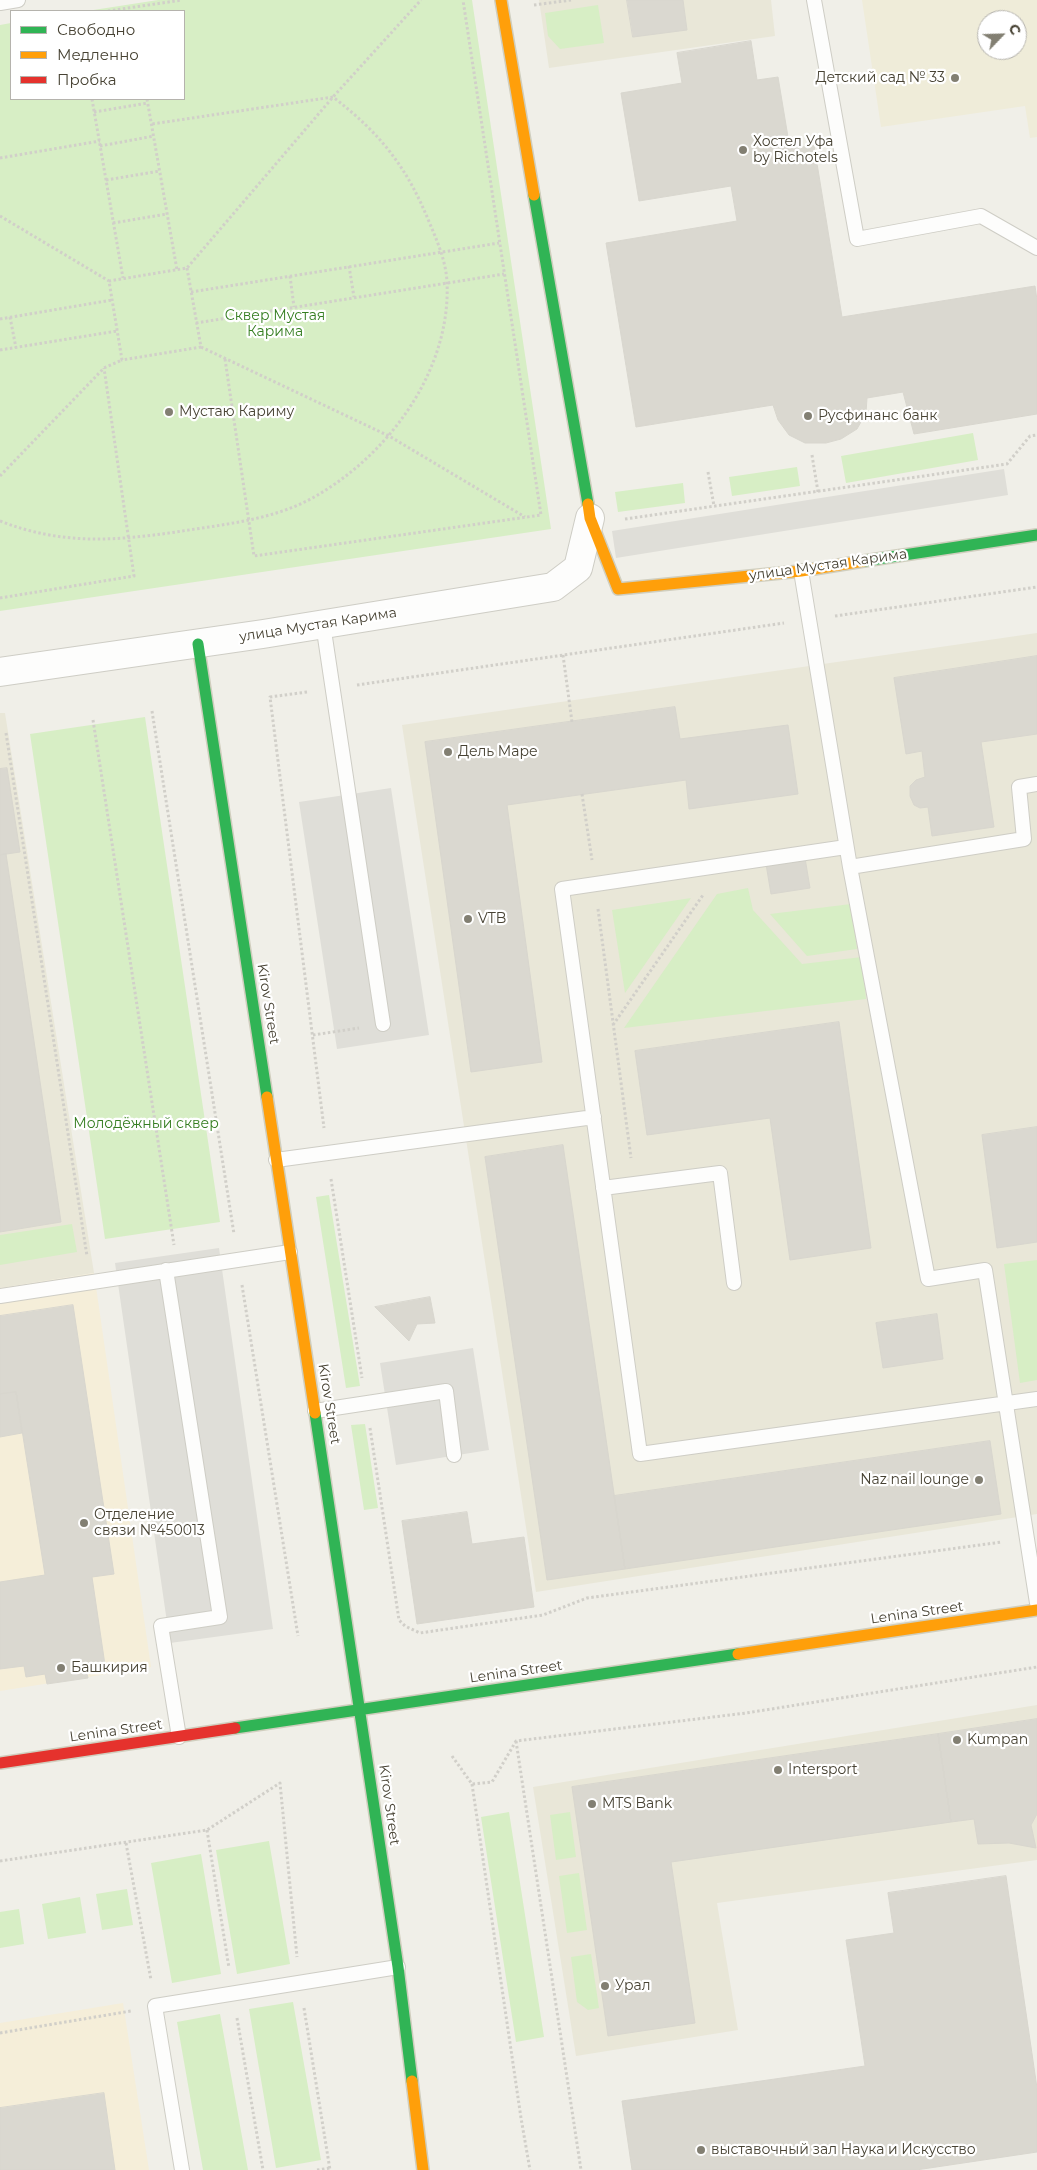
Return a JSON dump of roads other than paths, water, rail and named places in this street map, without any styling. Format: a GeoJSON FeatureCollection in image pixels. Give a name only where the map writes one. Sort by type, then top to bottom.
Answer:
{"type":"FeatureCollection","features":[{"type":"Feature","properties":{"kind":"street"},"geometry":{"type":"LineString","coordinates":[[501,0],[590,518]]}},
{"type":"Feature","properties":{"kind":"street","name":"улица Мустая Карима"},"geometry":{"type":"LineString","coordinates":[[590,518],[618,589],[801,571],[1037,535]]}},
{"type":"Feature","properties":{"kind":"street","name":"улица Мустая Карима"},"geometry":{"type":"LineString","coordinates":[[0,672],[198,644],[554,587],[578,568],[590,518]]}},
{"type":"Feature","properties":{"kind":"street","name":"Kirov Street"},"geometry":{"type":"LineString","coordinates":[[198,644],[398,1967],[423,2170]]}},
{"type":"Feature","properties":{"kind":"street","name":"Lenina Street"},"geometry":{"type":"LineString","coordinates":[[0,1763],[1037,1610]]}},
{"type":"Feature","properties":{"kind":"lane"},"geometry":{"type":"LineString","coordinates":[[0,3],[18,0]]}},
{"type":"Feature","properties":{"kind":"lane"},"geometry":{"type":"LineString","coordinates":[[814,0],[857,239],[981,216],[1037,248]]}},
{"type":"Feature","properties":{"kind":"lane"},"geometry":{"type":"LineString","coordinates":[[801,571],[846,847],[928,1279],[985,1270],[1037,1603]]}},
{"type":"Feature","properties":{"kind":"lane"},"geometry":{"type":"LineString","coordinates":[[323,624],[383,1024]]}},
{"type":"Feature","properties":{"kind":"lane"},"geometry":{"type":"LineString","coordinates":[[850,867],[1024,839],[1019,787],[1037,784]]}},
{"type":"Feature","properties":{"kind":"lane"},"geometry":{"type":"LineString","coordinates":[[846,847],[562,889],[640,1454],[1037,1399]]}},
{"type":"Feature","properties":{"kind":"lane"},"geometry":{"type":"LineString","coordinates":[[276,1160],[594,1118]]}},
{"type":"Feature","properties":{"kind":"lane"},"geometry":{"type":"LineString","coordinates":[[604,1188],[720,1173],[734,1283]]}},
{"type":"Feature","properties":{"kind":"lane"},"geometry":{"type":"LineString","coordinates":[[0,1296],[290,1252]]}},
{"type":"Feature","properties":{"kind":"lane"},"geometry":{"type":"LineString","coordinates":[[172,1270],[220,1617],[162,1626],[179,1737]]}},
{"type":"Feature","properties":{"kind":"lane"},"geometry":{"type":"LineString","coordinates":[[315,1411],[446,1391],[454,1455]]}},
{"type":"Feature","properties":{"kind":"lane"},"geometry":{"type":"LineString","coordinates":[[182,2170],[155,2006],[398,1967]]}},
{"type":"Feature","properties":{"kind":"place","name":"Детский сад № 33"},"geometry":{"type":"Point","coordinates":[955,78]}},
{"type":"Feature","properties":{"kind":"place","name":"Хостел Уфа by Richotels"},"geometry":{"type":"Point","coordinates":[743,150]}},
{"type":"Feature","properties":{"kind":"place","name":"Мустаю Кариму"},"geometry":{"type":"Point","coordinates":[169,412]}},
{"type":"Feature","properties":{"kind":"place","name":"Русфинанс банк"},"geometry":{"type":"Point","coordinates":[808,416]}},
{"type":"Feature","properties":{"kind":"place","name":"Дель Маре"},"geometry":{"type":"Point","coordinates":[448,752]}},
{"type":"Feature","properties":{"kind":"place","name":"VTB"},"geometry":{"type":"Point","coordinates":[468,919]}},
{"type":"Feature","properties":{"kind":"place","name":"Naz nail lounge"},"geometry":{"type":"Point","coordinates":[979,1480]}},
{"type":"Feature","properties":{"kind":"place","name":"Отделение связи №450013"},"geometry":{"type":"Point","coordinates":[84,1523]}},
{"type":"Feature","properties":{"kind":"place","name":"Башкирия"},"geometry":{"type":"Point","coordinates":[61,1668]}},
{"type":"Feature","properties":{"kind":"place","name":"Kumpan"},"geometry":{"type":"Point","coordinates":[957,1740]}},
{"type":"Feature","properties":{"kind":"place","name":"Intersport"},"geometry":{"type":"Point","coordinates":[778,1770]}},
{"type":"Feature","properties":{"kind":"place","name":"MTS Bank"},"geometry":{"type":"Point","coordinates":[592,1804]}},
{"type":"Feature","properties":{"kind":"place","name":"Урал"},"geometry":{"type":"Point","coordinates":[605,1986]}},
{"type":"Feature","properties":{"kind":"place","name":"выставочный зал Наука и Искусство"},"geometry":{"type":"Point","coordinates":[701,2150]}},
{"type":"Feature","properties":{"kind":"park label","name":"Сквер Мустая Карима"},"geometry":{"type":"Point","coordinates":[275,324]}},
{"type":"Feature","properties":{"kind":"park label","name":"Молодёжный сквер"},"geometry":{"type":"Point","coordinates":[146,1124]}}]}
